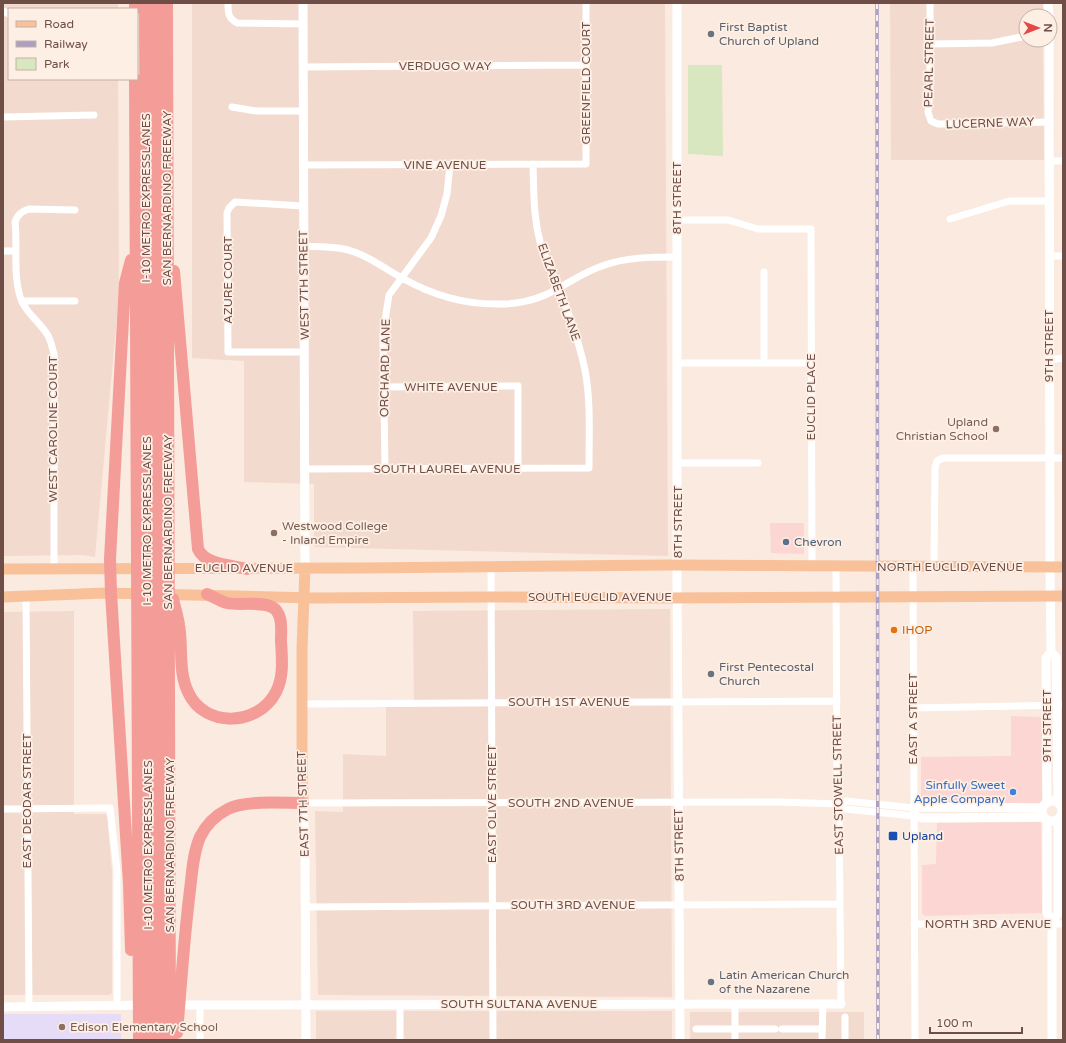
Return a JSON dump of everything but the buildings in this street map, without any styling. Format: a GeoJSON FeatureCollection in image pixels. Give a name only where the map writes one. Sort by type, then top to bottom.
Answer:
{"type":"FeatureCollection","features":[{"type":"Feature","properties":{"kind":"highway","name":"I-10 METRO EXPRESSLANES"},"geometry":{"type":"LineString","coordinates":[[145,3],[149,1040]]}},
{"type":"Feature","properties":{"kind":"highway","name":"I-10 METRO EXPRESSLANES"},"geometry":{"type":"LineString","coordinates":[[157,3],[160,1040]]}},
{"type":"Feature","properties":{"kind":"highway","name":"SAN BERNARDINO FREEWAY"},"geometry":{"type":"LineString","coordinates":[[167,3],[170,1040]]}},
{"type":"Feature","properties":{"kind":"highway"},"geometry":{"type":"LineString","coordinates":[[135,80],[139,1040]]}},
{"type":"Feature","properties":{"kind":"highway"},"geometry":{"type":"LineString","coordinates":[[167,212],[178,306],[198,549],[202,556],[216,562],[248,569]]}},
{"type":"Feature","properties":{"kind":"highway"},"geometry":{"type":"LineString","coordinates":[[136,237],[126,283],[110,568],[129,884],[131,956],[138,994]]}},
{"type":"Feature","properties":{"kind":"highway"},"geometry":{"type":"LineString","coordinates":[[168,576],[179,626],[184,683],[192,699],[201,709],[220,718],[238,719],[249,716],[263,708],[273,698],[279,686],[282,650],[280,619],[276,610],[271,607],[263,605],[227,603],[207,594]]}},
{"type":"Feature","properties":{"kind":"highway"},"geometry":{"type":"LineString","coordinates":[[176,1040],[189,895],[196,850],[204,831],[210,822],[219,815],[236,806],[246,804],[303,803]]}},
{"type":"Feature","properties":{"kind":"main road"},"geometry":{"type":"LineString","coordinates":[[491,568],[836,566]]}},
{"type":"Feature","properties":{"kind":"main road","name":"NORTH EUCLID AVENUE"},"geometry":{"type":"LineString","coordinates":[[836,566],[1063,567]]}},
{"type":"Feature","properties":{"kind":"main road","name":"EUCLID AVENUE"},"geometry":{"type":"LineString","coordinates":[[110,568],[491,568]]}},
{"type":"Feature","properties":{"kind":"main road"},"geometry":{"type":"LineString","coordinates":[[3,569],[110,568]]}},
{"type":"Feature","properties":{"kind":"main road","name":"EAST 7TH STREET"},"geometry":{"type":"LineString","coordinates":[[303,803],[302,704],[303,597],[305,568]]}},
{"type":"Feature","properties":{"kind":"main road"},"geometry":{"type":"LineString","coordinates":[[3,597],[111,593],[303,597]]}},
{"type":"Feature","properties":{"kind":"main road"},"geometry":{"type":"LineString","coordinates":[[836,597],[1063,596]]}},
{"type":"Feature","properties":{"kind":"main road","name":"SOUTH EUCLID AVENUE"},"geometry":{"type":"LineString","coordinates":[[303,597],[836,597]]}},
{"type":"Feature","properties":{"kind":"street"},"geometry":{"type":"LineString","coordinates":[[228,3],[228,15],[237,23],[303,24]]}},
{"type":"Feature","properties":{"kind":"street","name":"WEST 7TH STREET"},"geometry":{"type":"LineString","coordinates":[[303,3],[305,568]]}},
{"type":"Feature","properties":{"kind":"street","name":"GREENFIELD COURT"},"geometry":{"type":"LineString","coordinates":[[586,3],[586,164]]}},
{"type":"Feature","properties":{"kind":"street","name":"8TH STREET"},"geometry":{"type":"LineString","coordinates":[[677,3],[678,802],[680,1040]]}},
{"type":"Feature","properties":{"kind":"street","name":"PEARL STREET"},"geometry":{"type":"LineString","coordinates":[[930,3],[930,92],[928,112],[931,121]]}},
{"type":"Feature","properties":{"kind":"street"},"geometry":{"type":"LineString","coordinates":[[930,44],[992,43],[1018,38]]}},
{"type":"Feature","properties":{"kind":"street","name":"9TH STREET"},"geometry":{"type":"LineString","coordinates":[[1045,805],[1046,658],[1051,652],[1049,458],[1049,48]]}},
{"type":"Feature","properties":{"kind":"street","name":"VERDUGO WAY"},"geometry":{"type":"LineString","coordinates":[[304,67],[585,65]]}},
{"type":"Feature","properties":{"kind":"street"},"geometry":{"type":"LineString","coordinates":[[232,107],[256,111],[304,111]]}},
{"type":"Feature","properties":{"kind":"street"},"geometry":{"type":"LineString","coordinates":[[3,117],[94,116]]}},
{"type":"Feature","properties":{"kind":"street","name":"LUCERNE WAY"},"geometry":{"type":"LineString","coordinates":[[931,121],[938,124],[1050,122]]}},
{"type":"Feature","properties":{"kind":"street"},"geometry":{"type":"LineString","coordinates":[[1049,161],[1063,161]]}},
{"type":"Feature","properties":{"kind":"street","name":"ELIZABETH LANE"},"geometry":{"type":"LineString","coordinates":[[533,164],[534,216],[537,231],[541,246],[576,335],[585,371],[588,403],[589,468]]}},
{"type":"Feature","properties":{"kind":"street","name":"VINE AVENUE"},"geometry":{"type":"LineString","coordinates":[[303,165],[586,164]]}},
{"type":"Feature","properties":{"kind":"street","name":"ORCHARD LANE"},"geometry":{"type":"LineString","coordinates":[[385,469],[384,336],[389,295],[431,238],[441,216],[447,194],[450,165]]}},
{"type":"Feature","properties":{"kind":"street"},"geometry":{"type":"LineString","coordinates":[[950,218],[1009,201],[1050,201]]}},
{"type":"Feature","properties":{"kind":"street","name":"AZURE COURT"},"geometry":{"type":"LineString","coordinates":[[303,206],[235,202],[229,208],[228,352],[305,352]]}},
{"type":"Feature","properties":{"kind":"street","name":"WEST CAROLINE COURT"},"geometry":{"type":"LineString","coordinates":[[54,569],[54,354],[47,334],[27,311],[18,288],[15,222],[18,215],[22,211],[29,209],[75,210]]}},
{"type":"Feature","properties":{"kind":"street","name":"EUCLID PLACE"},"geometry":{"type":"LineString","coordinates":[[677,220],[728,220],[758,229],[811,229],[812,566]]}},
{"type":"Feature","properties":{"kind":"street"},"geometry":{"type":"LineString","coordinates":[[303,246],[338,248],[356,252],[423,290],[473,303],[487,304],[501,304],[529,300],[545,295],[581,275],[609,264],[641,257],[677,257]]}},
{"type":"Feature","properties":{"kind":"street"},"geometry":{"type":"LineString","coordinates":[[3,251],[16,251]]}},
{"type":"Feature","properties":{"kind":"street"},"geometry":{"type":"LineString","coordinates":[[1050,256],[1063,256]]}},
{"type":"Feature","properties":{"kind":"street"},"geometry":{"type":"LineString","coordinates":[[764,272],[764,363]]}},
{"type":"Feature","properties":{"kind":"street"},"geometry":{"type":"LineString","coordinates":[[22,301],[75,301]]}},
{"type":"Feature","properties":{"kind":"street"},"geometry":{"type":"LineString","coordinates":[[1049,360],[1063,358]]}},
{"type":"Feature","properties":{"kind":"street"},"geometry":{"type":"LineString","coordinates":[[678,363],[811,363]]}},
{"type":"Feature","properties":{"kind":"street","name":"WHITE AVENUE"},"geometry":{"type":"LineString","coordinates":[[384,387],[518,386],[518,468]]}},
{"type":"Feature","properties":{"kind":"street"},"geometry":{"type":"LineString","coordinates":[[934,566],[935,475],[937,460],[943,458],[1063,458]]}},
{"type":"Feature","properties":{"kind":"street"},"geometry":{"type":"LineString","coordinates":[[678,463],[758,463]]}},
{"type":"Feature","properties":{"kind":"street","name":"SOUTH LAUREL AVENUE"},"geometry":{"type":"LineString","coordinates":[[305,469],[589,468]]}},
{"type":"Feature","properties":{"kind":"street","name":"EAST STOWELL STREET"},"geometry":{"type":"LineString","coordinates":[[836,566],[837,796],[839,804],[841,1004]]}},
{"type":"Feature","properties":{"kind":"street","name":"EAST A STREET"},"geometry":{"type":"LineString","coordinates":[[913,566],[915,1040]]}},
{"type":"Feature","properties":{"kind":"street","name":"EAST OLIVE STREET"},"geometry":{"type":"LineString","coordinates":[[491,568],[493,1040]]}},
{"type":"Feature","properties":{"kind":"street","name":"EAST DEODAR STREET"},"geometry":{"type":"LineString","coordinates":[[26,596],[29,1007]]}},
{"type":"Feature","properties":{"kind":"street","name":"9TH STREET"},"geometry":{"type":"LineString","coordinates":[[1051,652],[1056,657],[1060,705],[1061,805]]}},
{"type":"Feature","properties":{"kind":"street","name":"SOUTH 1ST AVENUE"},"geometry":{"type":"LineString","coordinates":[[302,704],[837,701]]}},
{"type":"Feature","properties":{"kind":"street"},"geometry":{"type":"LineString","coordinates":[[913,708],[1060,705]]}},
{"type":"Feature","properties":{"kind":"street","name":"SOUTH 2ND AVENUE"},"geometry":{"type":"LineString","coordinates":[[303,803],[809,802],[839,804],[846,801],[914,812]]}},
{"type":"Feature","properties":{"kind":"street"},"geometry":{"type":"LineString","coordinates":[[1052,924],[1058,913],[1060,818],[1062,813],[1061,805],[1052,801],[1045,805],[922,807],[914,812],[922,818],[1046,819],[1052,822],[1060,818]]}},
{"type":"Feature","properties":{"kind":"street","name":"EAST 7TH STREET"},"geometry":{"type":"LineString","coordinates":[[303,803],[306,907],[306,1040]]}},
{"type":"Feature","properties":{"kind":"street"},"geometry":{"type":"LineString","coordinates":[[1045,805],[1042,813],[1046,819],[1047,913],[1052,924],[1052,1040]]}},
{"type":"Feature","properties":{"kind":"street"},"geometry":{"type":"LineString","coordinates":[[3,809],[110,808],[117,871],[121,1005]]}},
{"type":"Feature","properties":{"kind":"street","name":"SOUTH 3RD AVENUE"},"geometry":{"type":"LineString","coordinates":[[306,907],[840,904]]}},
{"type":"Feature","properties":{"kind":"street","name":"NORTH 3RD AVENUE"},"geometry":{"type":"LineString","coordinates":[[914,924],[1063,924]]}},
{"type":"Feature","properties":{"kind":"street"},"geometry":{"type":"LineString","coordinates":[[199,1004],[200,1040]]}},
{"type":"Feature","properties":{"kind":"street","name":"SOUTH SULTANA AVENUE"},"geometry":{"type":"LineString","coordinates":[[3,1007],[199,1004],[841,1004]]}},
{"type":"Feature","properties":{"kind":"street"},"geometry":{"type":"LineString","coordinates":[[400,1004],[400,1040]]}},
{"type":"Feature","properties":{"kind":"street"},"geometry":{"type":"LineString","coordinates":[[735,1004],[735,1040]]}},
{"type":"Feature","properties":{"kind":"street"},"geometry":{"type":"LineString","coordinates":[[822,1040],[823,1004]]}},
{"type":"Feature","properties":{"kind":"street"},"geometry":{"type":"LineString","coordinates":[[845,1017],[845,1040]]}},
{"type":"Feature","properties":{"kind":"street"},"geometry":{"type":"LineString","coordinates":[[696,1029],[822,1029]]}},
{"type":"Feature","properties":{"kind":"shaded area"},"geometry":{"type":"Polygon","coordinates":[[[3,3],[118,3],[118,8],[8,8],[8,80],[118,80],[119,295],[95,557],[84,555],[3,556],[3,3]]]}},
{"type":"Feature","properties":{"kind":"shaded area"},"geometry":{"type":"Polygon","coordinates":[[[192,3],[665,3],[668,556],[314,547],[314,484],[244,482],[244,361],[192,358],[192,3]]]}},
{"type":"Feature","properties":{"kind":"shaded area"},"geometry":{"type":"Polygon","coordinates":[[[890,3],[1043,3],[1043,8],[1018,8],[1018,48],[1043,48],[1044,160],[891,160],[890,3]]]}},
{"type":"Feature","properties":{"kind":"shaded area"},"geometry":{"type":"Polygon","coordinates":[[[770,523],[804,523],[804,554],[771,553],[770,523]]]}},
{"type":"Feature","properties":{"kind":"shaded area"},"geometry":{"type":"Polygon","coordinates":[[[670,609],[672,997],[318,995],[315,811],[343,812],[343,754],[386,756],[386,706],[414,707],[413,611],[670,609]]]}},
{"type":"Feature","properties":{"kind":"shaded area"},"geometry":{"type":"Polygon","coordinates":[[[74,611],[74,814],[105,814],[107,816],[112,872],[112,993],[110,995],[3,995],[3,612],[74,611]]]}},
{"type":"Feature","properties":{"kind":"shaded area"},"geometry":{"type":"Polygon","coordinates":[[[1011,716],[1042,717],[1042,802],[921,803],[921,757],[1011,756],[1011,716]]]}},
{"type":"Feature","properties":{"kind":"shaded area"},"geometry":{"type":"Polygon","coordinates":[[[1040,822],[1042,913],[925,916],[922,913],[922,865],[936,864],[937,823],[1040,822]]]}},
{"type":"Feature","properties":{"kind":"shaded area"},"geometry":{"type":"Polygon","coordinates":[[[316,1011],[672,1011],[672,1040],[316,1040],[316,1011]]]}},
{"type":"Feature","properties":{"kind":"shaded area"},"geometry":{"type":"Polygon","coordinates":[[[690,1012],[864,1012],[864,1040],[690,1040],[690,1012]]]}},
{"type":"Feature","properties":{"kind":"shaded area","name":"Edison Elementary School"},"geometry":{"type":"Polygon","coordinates":[[[3,1014],[121,1014],[121,1040],[3,1040],[3,1014]]]}},
{"type":"Feature","properties":{"kind":"green space"},"geometry":{"type":"Polygon","coordinates":[[[688,65],[722,65],[723,156],[688,154],[688,65]]]}},
{"type":"Feature","properties":{"kind":"railway"},"geometry":{"type":"LineString","coordinates":[[877,3],[878,1040]]}},
{"type":"Feature","properties":{"kind":"place","name":"First Baptist Church of Upland"},"geometry":{"type":"Point","coordinates":[711,34]}},
{"type":"Feature","properties":{"kind":"place","name":"Upland Christian School"},"geometry":{"type":"Point","coordinates":[996,429]}},
{"type":"Feature","properties":{"kind":"place","name":"Westwood College - Inland Empire"},"geometry":{"type":"Point","coordinates":[274,533]}},
{"type":"Feature","properties":{"kind":"place","name":"Chevron"},"geometry":{"type":"Point","coordinates":[786,542]}},
{"type":"Feature","properties":{"kind":"place","name":"IHOP"},"geometry":{"type":"Point","coordinates":[894,630]}},
{"type":"Feature","properties":{"kind":"place","name":"First Pentecostal Church"},"geometry":{"type":"Point","coordinates":[711,674]}},
{"type":"Feature","properties":{"kind":"place","name":"Sinfully Sweet Apple Company"},"geometry":{"type":"Point","coordinates":[1013,792]}},
{"type":"Feature","properties":{"kind":"place","name":"Upland"},"geometry":{"type":"Point","coordinates":[893,836]}},
{"type":"Feature","properties":{"kind":"place","name":"Latin American Church of the Nazarene"},"geometry":{"type":"Point","coordinates":[711,982]}},
{"type":"Feature","properties":{"kind":"place","name":"Edison Elementary School"},"geometry":{"type":"Point","coordinates":[62,1027]}}]}
